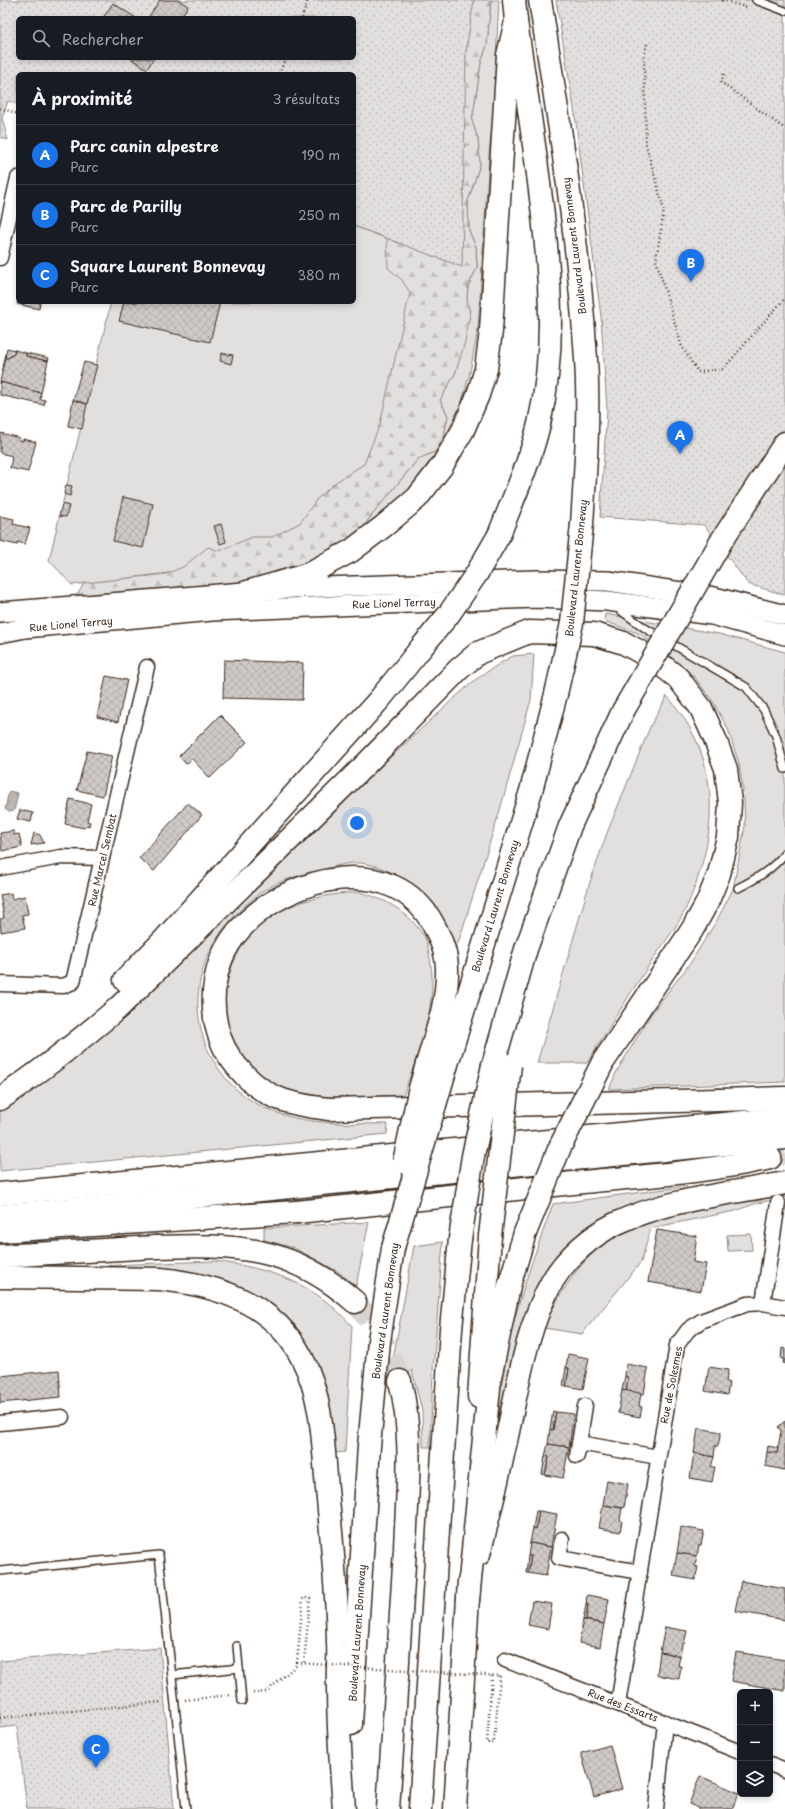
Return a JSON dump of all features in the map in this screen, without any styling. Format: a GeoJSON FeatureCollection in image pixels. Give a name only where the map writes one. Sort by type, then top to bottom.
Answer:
{"type":"FeatureCollection","features":[{"type":"Feature","properties":{"kind":"highway","name":"Boulevard Laurent Bonnevay"},"geometry":{"type":"LineString","coordinates":[[345,1809],[369,1446],[390,1247],[437,1064],[531,791],[556,694],[572,623],[582,524],[587,444],[586,346],[564,154],[540,0]]}},
{"type":"Feature","properties":{"kind":"highway"},"geometry":{"type":"LineString","coordinates":[[0,1085],[68,1034],[110,996],[163,941],[368,712],[421,648],[453,609],[477,573],[499,535],[520,482],[539,424],[548,371],[551,321],[547,250],[537,161],[515,10]]}},
{"type":"Feature","properties":{"kind":"highway"},"geometry":{"type":"LineString","coordinates":[[247,592],[306,575],[350,551],[384,526],[417,498],[442,466],[463,430],[478,395],[486,370],[491,331],[508,55],[515,10]]}},
{"type":"Feature","properties":{"kind":"highway"},"geometry":{"type":"LineString","coordinates":[[420,1809],[451,1329],[460,1239],[473,1156],[501,1065],[526,949],[570,826],[623,711],[722,540],[785,443]]}},
{"type":"Feature","properties":{"kind":"highway"},"geometry":{"type":"LineString","coordinates":[[0,1099],[30,1079],[76,1044],[118,1008],[459,669],[478,653],[529,632],[594,634],[624,643],[655,660],[678,678],[701,708],[726,769],[730,803],[728,837],[719,874],[707,903],[692,930],[603,1062],[560,1147],[525,1234],[509,1286],[490,1378],[468,1600]]}},
{"type":"Feature","properties":{"kind":"highway"},"geometry":{"type":"LineString","coordinates":[[437,1064],[446,995],[447,968],[445,956],[437,932],[429,917],[418,903],[395,887],[374,880],[355,877],[322,881],[300,888],[254,915],[241,927],[228,945],[220,962],[215,978],[213,1010],[217,1029],[230,1058],[246,1077],[278,1098],[299,1105],[329,1109],[785,1098]]}},
{"type":"Feature","properties":{"kind":"highway"},"geometry":{"type":"LineString","coordinates":[[455,1809],[468,1600],[474,1467],[501,1065]]}},
{"type":"Feature","properties":{"kind":"highway"},"geometry":{"type":"LineString","coordinates":[[0,1194],[785,1118]]}},
{"type":"Feature","properties":{"kind":"highway"},"geometry":{"type":"LineString","coordinates":[[0,1216],[785,1138]]}},
{"type":"Feature","properties":{"kind":"highway"},"geometry":{"type":"LineString","coordinates":[[0,1230],[297,1212],[445,1196],[688,1173],[733,1167],[770,1158]]}},
{"type":"Feature","properties":{"kind":"highway"},"geometry":{"type":"LineString","coordinates":[[468,1600],[496,1490],[528,1345],[540,1308],[553,1280],[582,1246],[600,1232],[627,1219],[662,1207],[782,1193]]}},
{"type":"Feature","properties":{"kind":"highway"},"geometry":{"type":"LineString","coordinates":[[0,1256],[205,1245],[237,1247],[264,1252],[290,1260],[314,1271],[355,1302]]}},
{"type":"Feature","properties":{"kind":"highway"},"geometry":{"type":"LineString","coordinates":[[0,1277],[180,1281],[229,1294],[254,1305],[272,1319],[290,1339],[302,1357],[310,1376],[318,1405],[323,1442],[330,1516],[338,1643],[339,1743],[345,1809]]}},
{"type":"Feature","properties":{"kind":"highway"},"geometry":{"type":"LineString","coordinates":[[388,1809],[408,1481],[409,1437],[406,1407],[400,1381]]}},
{"type":"Feature","properties":{"kind":"main road","name":"Rue Lionel Terray"},"geometry":{"type":"LineString","coordinates":[[0,612],[293,588],[528,580],[608,581],[714,597],[785,615]]}},
{"type":"Feature","properties":{"kind":"main road","name":"Rue Lionel Terray"},"geometry":{"type":"LineString","coordinates":[[0,633],[24,628],[212,611],[536,598],[607,601],[712,615],[785,635]]}},
{"type":"Feature","properties":{"kind":"street"},"geometry":{"type":"LineString","coordinates":[[0,258],[16,187]]}},
{"type":"Feature","properties":{"kind":"street","name":"Rue Marcel Sembat"},"geometry":{"type":"LineString","coordinates":[[0,984],[63,986],[73,982],[147,667]]}},
{"type":"Feature","properties":{"kind":"street"},"geometry":{"type":"LineString","coordinates":[[0,868],[61,857],[102,858]]}},
{"type":"Feature","properties":{"kind":"street"},"geometry":{"type":"LineString","coordinates":[[763,1303],[782,1193]]}},
{"type":"Feature","properties":{"kind":"street","name":"Rue de Solesmes"},"geometry":{"type":"LineString","coordinates":[[618,1704],[677,1345],[688,1330],[701,1322],[747,1304],[763,1303],[785,1307]]}},
{"type":"Feature","properties":{"kind":"street"},"geometry":{"type":"LineString","coordinates":[[585,1406],[578,1450],[658,1457]]}},
{"type":"Feature","properties":{"kind":"street"},"geometry":{"type":"LineString","coordinates":[[0,1424],[62,1417]]}},
{"type":"Feature","properties":{"kind":"street"},"geometry":{"type":"LineString","coordinates":[[562,1539],[560,1558],[640,1572]]}},
{"type":"Feature","properties":{"kind":"street","name":"Rue des Essarts"},"geometry":{"type":"LineString","coordinates":[[505,1660],[737,1751]]}},
{"type":"Feature","properties":{"kind":"street"},"geometry":{"type":"LineString","coordinates":[[656,1809],[665,1722]]}},
{"type":"Feature","properties":{"kind":"street"},"geometry":{"type":"LineString","coordinates":[[773,1765],[785,1770]]}},
{"type":"Feature","properties":{"kind":"lane"},"geometry":{"type":"LineString","coordinates":[[756,0],[785,11]]}},
{"type":"Feature","properties":{"kind":"lane"},"geometry":{"type":"LineString","coordinates":[[607,601],[645,628],[746,687],[764,710],[776,736],[785,769]]}},
{"type":"Feature","properties":{"kind":"lane"},"geometry":{"type":"LineString","coordinates":[[738,888],[757,879],[779,861],[785,853]]}},
{"type":"Feature","properties":{"kind":"lane"},"geometry":{"type":"LineString","coordinates":[[0,1571],[160,1555],[186,1809]]}},
{"type":"Feature","properties":{"kind":"lane"},"geometry":{"type":"LineString","coordinates":[[237,1646],[242,1701]]}},
{"type":"Feature","properties":{"kind":"lane"},"geometry":{"type":"LineString","coordinates":[[172,1675],[239,1668]]}},
{"type":"Feature","properties":{"kind":"path"},"geometry":{"type":"LineString","coordinates":[[303,16],[308,0]]}},
{"type":"Feature","properties":{"kind":"path"},"geometry":{"type":"LineString","coordinates":[[647,44],[644,56],[646,145],[664,210],[656,260],[682,347],[698,372],[723,369],[785,298]]}},
{"type":"Feature","properties":{"kind":"path"},"geometry":{"type":"LineString","coordinates":[[280,72],[285,60]]}},
{"type":"Feature","properties":{"kind":"path"},"geometry":{"type":"LineString","coordinates":[[724,74],[721,82],[785,129]]}},
{"type":"Feature","properties":{"kind":"path"},"geometry":{"type":"LineString","coordinates":[[0,108],[16,113]]}},
{"type":"Feature","properties":{"kind":"path"},"geometry":{"type":"LineString","coordinates":[[298,1664],[303,1598],[310,1598],[304,1664]]}},
{"type":"Feature","properties":{"kind":"path"},"geometry":{"type":"LineString","coordinates":[[251,1693],[266,1692],[298,1664],[500,1676],[494,1743],[488,1743],[492,1676]]}},
{"type":"Feature","properties":{"kind":"path"},"geometry":{"type":"LineString","coordinates":[[0,1718],[236,1695]]}},
{"type":"Feature","properties":{"kind":"green space"},"geometry":{"type":"Polygon","coordinates":[[[0,0],[474,0],[466,51],[462,267],[356,227],[356,72],[16,72],[16,103],[8,101],[2,118],[8,140],[0,137],[0,0]]]}},
{"type":"Feature","properties":{"kind":"green space"},"geometry":{"type":"Polygon","coordinates":[[[204,0],[491,0],[487,45],[481,63],[472,121],[478,139],[480,164],[468,201],[469,231],[476,247],[477,268],[468,286],[467,299],[470,314],[465,342],[455,374],[440,400],[448,416],[444,436],[435,452],[418,459],[368,520],[354,543],[320,561],[254,585],[88,599],[78,594],[84,583],[166,574],[183,567],[208,547],[219,551],[252,537],[272,537],[300,523],[317,499],[336,482],[364,464],[380,424],[410,293],[402,280],[388,268],[387,238],[356,227],[356,72],[354,72],[354,60],[356,60],[356,16],[337,16],[204,0]]]}},
{"type":"Feature","properties":{"kind":"green space"},"geometry":{"type":"Polygon","coordinates":[[[491,0],[499,0],[493,119],[489,154],[478,329],[470,372],[461,405],[441,446],[410,488],[382,522],[354,543],[368,520],[418,459],[435,452],[448,416],[440,400],[455,374],[470,314],[467,299],[468,286],[477,268],[476,247],[469,231],[468,201],[480,164],[478,139],[472,121],[481,63],[487,45],[491,0]]]}},
{"type":"Feature","properties":{"kind":"green space"},"geometry":{"type":"Polygon","coordinates":[[[556,0],[785,0],[785,595],[748,584],[704,525],[600,517],[607,410],[601,317],[575,115],[556,0]]]}},
{"type":"Feature","properties":{"kind":"green space"},"geometry":{"type":"Polygon","coordinates":[[[356,227],[462,267],[415,414],[294,541],[185,571],[72,585],[49,560],[111,304],[356,304],[356,227]]]}},
{"type":"Feature","properties":{"kind":"green space"},"geometry":{"type":"Polygon","coordinates":[[[605,614],[719,634],[785,652],[785,1082],[609,1089],[617,1071],[651,1014],[691,962],[717,920],[733,889],[745,826],[744,797],[739,764],[728,729],[712,700],[692,674],[640,634],[604,621],[605,614]]]}},
{"type":"Feature","properties":{"kind":"green space"},"geometry":{"type":"Polygon","coordinates":[[[534,654],[531,700],[500,810],[455,953],[441,914],[425,894],[399,876],[386,870],[373,865],[349,863],[294,877],[273,885],[260,893],[243,907],[228,923],[216,940],[207,959],[201,979],[198,999],[199,1021],[205,1043],[213,1059],[222,1074],[230,1083],[247,1097],[265,1108],[284,1115],[304,1120],[324,1122],[388,1124],[387,1134],[0,1171],[0,1109],[36,1087],[71,1061],[136,1006],[305,837],[475,680],[513,656],[534,654]]]}},
{"type":"Feature","properties":{"kind":"green space"},"geometry":{"type":"Polygon","coordinates":[[[667,696],[685,720],[698,745],[706,771],[710,797],[710,824],[698,879],[680,919],[628,997],[587,1063],[537,1063],[589,885],[607,833],[650,727],[667,696]]]}},
{"type":"Feature","properties":{"kind":"green space"},"geometry":{"type":"Polygon","coordinates":[[[360,892],[385,901],[406,915],[424,936],[428,947],[432,971],[430,1007],[421,1044],[403,1095],[354,1097],[321,1096],[289,1090],[274,1084],[265,1079],[248,1063],[234,1043],[225,1022],[225,991],[235,958],[254,931],[277,913],[317,898],[360,892]]]}},
{"type":"Feature","properties":{"kind":"green space"},"geometry":{"type":"Polygon","coordinates":[[[687,1186],[686,1192],[609,1218],[518,1347],[496,1435],[502,1377],[509,1339],[526,1280],[553,1204],[687,1186]]]}},
{"type":"Feature","properties":{"kind":"green space"},"geometry":{"type":"Polygon","coordinates":[[[785,1189],[785,1198],[757,1203],[735,1211],[651,1228],[641,1262],[582,1334],[544,1328],[562,1293],[585,1261],[599,1247],[632,1226],[669,1214],[785,1189]]]}},
{"type":"Feature","properties":{"kind":"green space"},"geometry":{"type":"Polygon","coordinates":[[[369,1222],[356,1286],[337,1271],[294,1248],[264,1240],[264,1228],[369,1222]]]}},
{"type":"Feature","properties":{"kind":"green space"},"geometry":{"type":"Polygon","coordinates":[[[751,1234],[752,1250],[728,1251],[727,1235],[751,1234]]]}},
{"type":"Feature","properties":{"kind":"green space"},"geometry":{"type":"Polygon","coordinates":[[[443,1242],[433,1371],[430,1447],[423,1447],[422,1411],[412,1370],[391,1388],[388,1386],[414,1246],[443,1242]]]}},
{"type":"Feature","properties":{"kind":"green space"},"geometry":{"type":"Polygon","coordinates":[[[215,1261],[236,1264],[273,1273],[307,1288],[322,1298],[352,1326],[345,1452],[335,1453],[326,1400],[262,1302],[17,1271],[215,1261]]]}},
{"type":"Feature","properties":{"kind":"green space"},"geometry":{"type":"Polygon","coordinates":[[[160,1648],[174,1809],[27,1809],[17,1726],[0,1728],[0,1661],[160,1648]]]}},
{"type":"Feature","properties":{"kind":"water"},"geometry":{"type":"Polygon","coordinates":[[[9,791],[18,793],[14,811],[9,812],[5,809],[9,791]]]}},
{"type":"Feature","properties":{"kind":"building"},"geometry":{"type":"Polygon","coordinates":[[[160,0],[178,0],[188,6],[181,16],[149,16],[160,0]]]}},
{"type":"Feature","properties":{"kind":"building"},"geometry":{"type":"Polygon","coordinates":[[[113,3],[133,16],[104,16],[113,3]]]}},
{"type":"Feature","properties":{"kind":"building"},"geometry":{"type":"Polygon","coordinates":[[[133,60],[153,60],[147,69],[133,60]]]}},
{"type":"Feature","properties":{"kind":"building"},"geometry":{"type":"Polygon","coordinates":[[[17,304],[40,304],[39,309],[17,304]]]}},
{"type":"Feature","properties":{"kind":"building"},"geometry":{"type":"Polygon","coordinates":[[[123,304],[220,304],[210,342],[119,321],[123,304]]]}},
{"type":"Feature","properties":{"kind":"building"},"geometry":{"type":"Polygon","coordinates":[[[7,348],[15,350],[14,354],[8,358],[5,358],[7,348]]]}},
{"type":"Feature","properties":{"kind":"building"},"geometry":{"type":"Polygon","coordinates":[[[15,350],[26,353],[26,356],[48,361],[41,393],[0,382],[5,358],[8,358],[14,354],[15,350]]]}},
{"type":"Feature","properties":{"kind":"building"},"geometry":{"type":"Polygon","coordinates":[[[26,353],[49,358],[48,361],[26,356],[26,353]]]}},
{"type":"Feature","properties":{"kind":"building"},"geometry":{"type":"Polygon","coordinates":[[[222,353],[233,355],[231,364],[220,361],[222,353]]]}},
{"type":"Feature","properties":{"kind":"building"},"geometry":{"type":"Polygon","coordinates":[[[84,362],[97,365],[87,404],[73,400],[84,362]]]}},
{"type":"Feature","properties":{"kind":"building"},"geometry":{"type":"Polygon","coordinates":[[[0,382],[41,393],[40,399],[45,400],[44,405],[0,395],[0,382]]]}},
{"type":"Feature","properties":{"kind":"building"},"geometry":{"type":"Polygon","coordinates":[[[73,400],[87,404],[82,429],[68,426],[73,400]]]}},
{"type":"Feature","properties":{"kind":"building"},"geometry":{"type":"Polygon","coordinates":[[[0,433],[20,438],[19,440],[23,441],[23,439],[36,442],[28,472],[10,468],[12,456],[0,453],[0,433]]]}},
{"type":"Feature","properties":{"kind":"building"},"geometry":{"type":"Polygon","coordinates":[[[66,485],[72,486],[70,496],[64,494],[66,485]]]}},
{"type":"Feature","properties":{"kind":"building"},"geometry":{"type":"Polygon","coordinates":[[[123,497],[153,504],[143,548],[113,541],[123,497]]]}},
{"type":"Feature","properties":{"kind":"building"},"geometry":{"type":"Polygon","coordinates":[[[62,504],[69,506],[66,517],[59,516],[62,504]]]}},
{"type":"Feature","properties":{"kind":"building"},"geometry":{"type":"Polygon","coordinates":[[[0,516],[14,519],[13,524],[30,528],[25,544],[17,542],[17,545],[0,541],[0,516]]]}},
{"type":"Feature","properties":{"kind":"building"},"geometry":{"type":"Polygon","coordinates":[[[221,524],[226,542],[220,544],[214,526],[221,524]]]}},
{"type":"Feature","properties":{"kind":"building"},"geometry":{"type":"Polygon","coordinates":[[[224,660],[303,663],[302,700],[223,698],[224,660]]]}},
{"type":"Feature","properties":{"kind":"building"},"geometry":{"type":"Polygon","coordinates":[[[106,676],[127,680],[118,722],[97,717],[106,676]]]}},
{"type":"Feature","properties":{"kind":"building"},"geometry":{"type":"Polygon","coordinates":[[[220,715],[247,742],[210,778],[192,759],[186,764],[179,756],[220,715]]]}},
{"type":"Feature","properties":{"kind":"building"},"geometry":{"type":"Polygon","coordinates":[[[87,751],[112,756],[103,796],[77,790],[87,751]]]}},
{"type":"Feature","properties":{"kind":"building"},"geometry":{"type":"Polygon","coordinates":[[[70,799],[91,804],[87,821],[90,822],[89,826],[87,825],[84,828],[65,824],[70,799]]]}},
{"type":"Feature","properties":{"kind":"building"},"geometry":{"type":"Polygon","coordinates":[[[188,803],[202,815],[154,871],[139,858],[188,803]]]}},
{"type":"Feature","properties":{"kind":"building"},"geometry":{"type":"Polygon","coordinates":[[[20,810],[33,813],[31,822],[17,819],[20,810]]]}},
{"type":"Feature","properties":{"kind":"building"},"geometry":{"type":"Polygon","coordinates":[[[14,831],[14,835],[19,834],[22,847],[2,851],[0,833],[14,831]]]}},
{"type":"Feature","properties":{"kind":"building"},"geometry":{"type":"Polygon","coordinates":[[[34,833],[40,835],[44,843],[31,845],[34,833]]]}},
{"type":"Feature","properties":{"kind":"building"},"geometry":{"type":"Polygon","coordinates":[[[11,893],[12,899],[25,896],[28,914],[22,915],[25,928],[1,932],[0,919],[4,918],[0,895],[11,893]]]}},
{"type":"Feature","properties":{"kind":"building"},"geometry":{"type":"Polygon","coordinates":[[[657,1230],[697,1236],[693,1262],[706,1264],[701,1291],[648,1282],[657,1230]]]}},
{"type":"Feature","properties":{"kind":"building"},"geometry":{"type":"Polygon","coordinates":[[[782,1348],[785,1349],[785,1364],[783,1363],[784,1359],[781,1359],[782,1348]]]}},
{"type":"Feature","properties":{"kind":"building"},"geometry":{"type":"Polygon","coordinates":[[[568,1354],[589,1358],[583,1389],[566,1386],[569,1368],[566,1368],[568,1354]]]}},
{"type":"Feature","properties":{"kind":"building"},"geometry":{"type":"Polygon","coordinates":[[[626,1364],[648,1368],[644,1394],[626,1391],[628,1377],[625,1376],[626,1364]]]}},
{"type":"Feature","properties":{"kind":"building"},"geometry":{"type":"Polygon","coordinates":[[[709,1367],[728,1370],[726,1382],[729,1383],[727,1395],[705,1391],[709,1367]]]}},
{"type":"Feature","properties":{"kind":"building"},"geometry":{"type":"Polygon","coordinates":[[[566,1368],[569,1368],[566,1386],[563,1386],[566,1368]]]}},
{"type":"Feature","properties":{"kind":"building"},"geometry":{"type":"Polygon","coordinates":[[[59,1370],[61,1397],[0,1403],[0,1376],[59,1370]]]}},
{"type":"Feature","properties":{"kind":"building"},"geometry":{"type":"Polygon","coordinates":[[[625,1376],[628,1377],[626,1391],[622,1390],[625,1376]]]}},
{"type":"Feature","properties":{"kind":"building"},"geometry":{"type":"Polygon","coordinates":[[[622,1390],[641,1393],[639,1406],[642,1407],[640,1417],[618,1413],[622,1390]]]}},
{"type":"Feature","properties":{"kind":"building"},"geometry":{"type":"Polygon","coordinates":[[[553,1411],[556,1412],[553,1430],[550,1429],[553,1411]]]}},
{"type":"Feature","properties":{"kind":"building"},"geometry":{"type":"Polygon","coordinates":[[[556,1412],[574,1414],[569,1447],[548,1444],[550,1429],[553,1430],[556,1412]]]}},
{"type":"Feature","properties":{"kind":"building"},"geometry":{"type":"Polygon","coordinates":[[[785,1421],[785,1470],[765,1466],[767,1452],[777,1453],[781,1431],[778,1427],[785,1421]]]}},
{"type":"Feature","properties":{"kind":"building"},"geometry":{"type":"Polygon","coordinates":[[[698,1428],[721,1432],[718,1446],[715,1446],[714,1457],[694,1453],[698,1428]]]}},
{"type":"Feature","properties":{"kind":"building"},"geometry":{"type":"Polygon","coordinates":[[[548,1444],[569,1447],[563,1478],[545,1475],[549,1457],[545,1456],[548,1444]]]}},
{"type":"Feature","properties":{"kind":"building"},"geometry":{"type":"Polygon","coordinates":[[[768,1446],[778,1448],[777,1453],[767,1452],[768,1446]]]}},
{"type":"Feature","properties":{"kind":"building"},"geometry":{"type":"Polygon","coordinates":[[[694,1453],[714,1457],[711,1467],[715,1467],[712,1482],[690,1478],[694,1453]]]}},
{"type":"Feature","properties":{"kind":"building"},"geometry":{"type":"Polygon","coordinates":[[[545,1456],[549,1457],[545,1475],[542,1474],[545,1456]]]}},
{"type":"Feature","properties":{"kind":"building"},"geometry":{"type":"Polygon","coordinates":[[[607,1480],[628,1484],[624,1508],[603,1505],[607,1480]]]}},
{"type":"Feature","properties":{"kind":"building"},"geometry":{"type":"Polygon","coordinates":[[[603,1505],[622,1508],[620,1532],[599,1528],[603,1505]]]}},
{"type":"Feature","properties":{"kind":"building"},"geometry":{"type":"Polygon","coordinates":[[[536,1511],[539,1511],[536,1529],[533,1528],[536,1511]]]}},
{"type":"Feature","properties":{"kind":"building"},"geometry":{"type":"Polygon","coordinates":[[[539,1511],[557,1514],[551,1547],[530,1543],[533,1528],[536,1529],[539,1511]]]}},
{"type":"Feature","properties":{"kind":"building"},"geometry":{"type":"Polygon","coordinates":[[[681,1527],[704,1531],[697,1556],[677,1553],[681,1527]]]}},
{"type":"Feature","properties":{"kind":"building"},"geometry":{"type":"Polygon","coordinates":[[[530,1543],[551,1547],[546,1576],[528,1573],[531,1556],[528,1556],[530,1543]]]}},
{"type":"Feature","properties":{"kind":"building"},"geometry":{"type":"Polygon","coordinates":[[[677,1553],[697,1556],[695,1566],[698,1567],[695,1580],[673,1576],[677,1553]]]}},
{"type":"Feature","properties":{"kind":"building"},"geometry":{"type":"Polygon","coordinates":[[[528,1556],[531,1556],[528,1573],[526,1573],[528,1556]]]}},
{"type":"Feature","properties":{"kind":"building"},"geometry":{"type":"Polygon","coordinates":[[[741,1581],[785,1589],[785,1620],[735,1611],[741,1581]]]}},
{"type":"Feature","properties":{"kind":"building"},"geometry":{"type":"Polygon","coordinates":[[[587,1595],[609,1599],[604,1624],[586,1620],[588,1605],[586,1605],[587,1595]]]}},
{"type":"Feature","properties":{"kind":"building"},"geometry":{"type":"Polygon","coordinates":[[[532,1601],[552,1604],[548,1629],[528,1625],[532,1601]]]}},
{"type":"Feature","properties":{"kind":"building"},"geometry":{"type":"Polygon","coordinates":[[[586,1605],[588,1605],[586,1620],[583,1620],[586,1605]]]}},
{"type":"Feature","properties":{"kind":"building"},"geometry":{"type":"Polygon","coordinates":[[[583,1620],[604,1624],[600,1647],[579,1643],[583,1620]]]}},
{"type":"Feature","properties":{"kind":"building"},"geometry":{"type":"Polygon","coordinates":[[[665,1627],[687,1631],[684,1644],[682,1644],[680,1656],[660,1652],[665,1627]]]}},
{"type":"Feature","properties":{"kind":"building"},"geometry":{"type":"Polygon","coordinates":[[[660,1652],[680,1656],[678,1666],[681,1666],[679,1679],[657,1675],[660,1652]]]}},
{"type":"Feature","properties":{"kind":"building"},"geometry":{"type":"Polygon","coordinates":[[[736,1652],[785,1660],[785,1691],[731,1681],[736,1652]]]}},
{"type":"Feature","properties":{"kind":"building"},"geometry":{"type":"Polygon","coordinates":[[[610,1745],[622,1789],[594,1797],[581,1753],[610,1745]]]}},
{"type":"Feature","properties":{"kind":"building"},"geometry":{"type":"Polygon","coordinates":[[[700,1776],[737,1792],[737,1797],[732,1809],[701,1809],[689,1804],[700,1776]]]}},
{"type":"Feature","properties":{"kind":"tunnel"},"geometry":{"type":"LineString","coordinates":[[770,1158],[785,1152]]}},
{"type":"Feature","properties":{"kind":"tunnel"},"geometry":{"type":"LineString","coordinates":[[355,1302],[382,1339],[400,1381]]}},
{"type":"Feature","properties":{"kind":"place","name":"Parc de Parilly"},"geometry":{"type":"Point","coordinates":[691,282]}},
{"type":"Feature","properties":{"kind":"place","name":"Parc canin alpestre"},"geometry":{"type":"Point","coordinates":[680,454]}},
{"type":"Feature","properties":{"kind":"place","name":"Square Laurent Bonnevay"},"geometry":{"type":"Point","coordinates":[96,1768]}}]}
